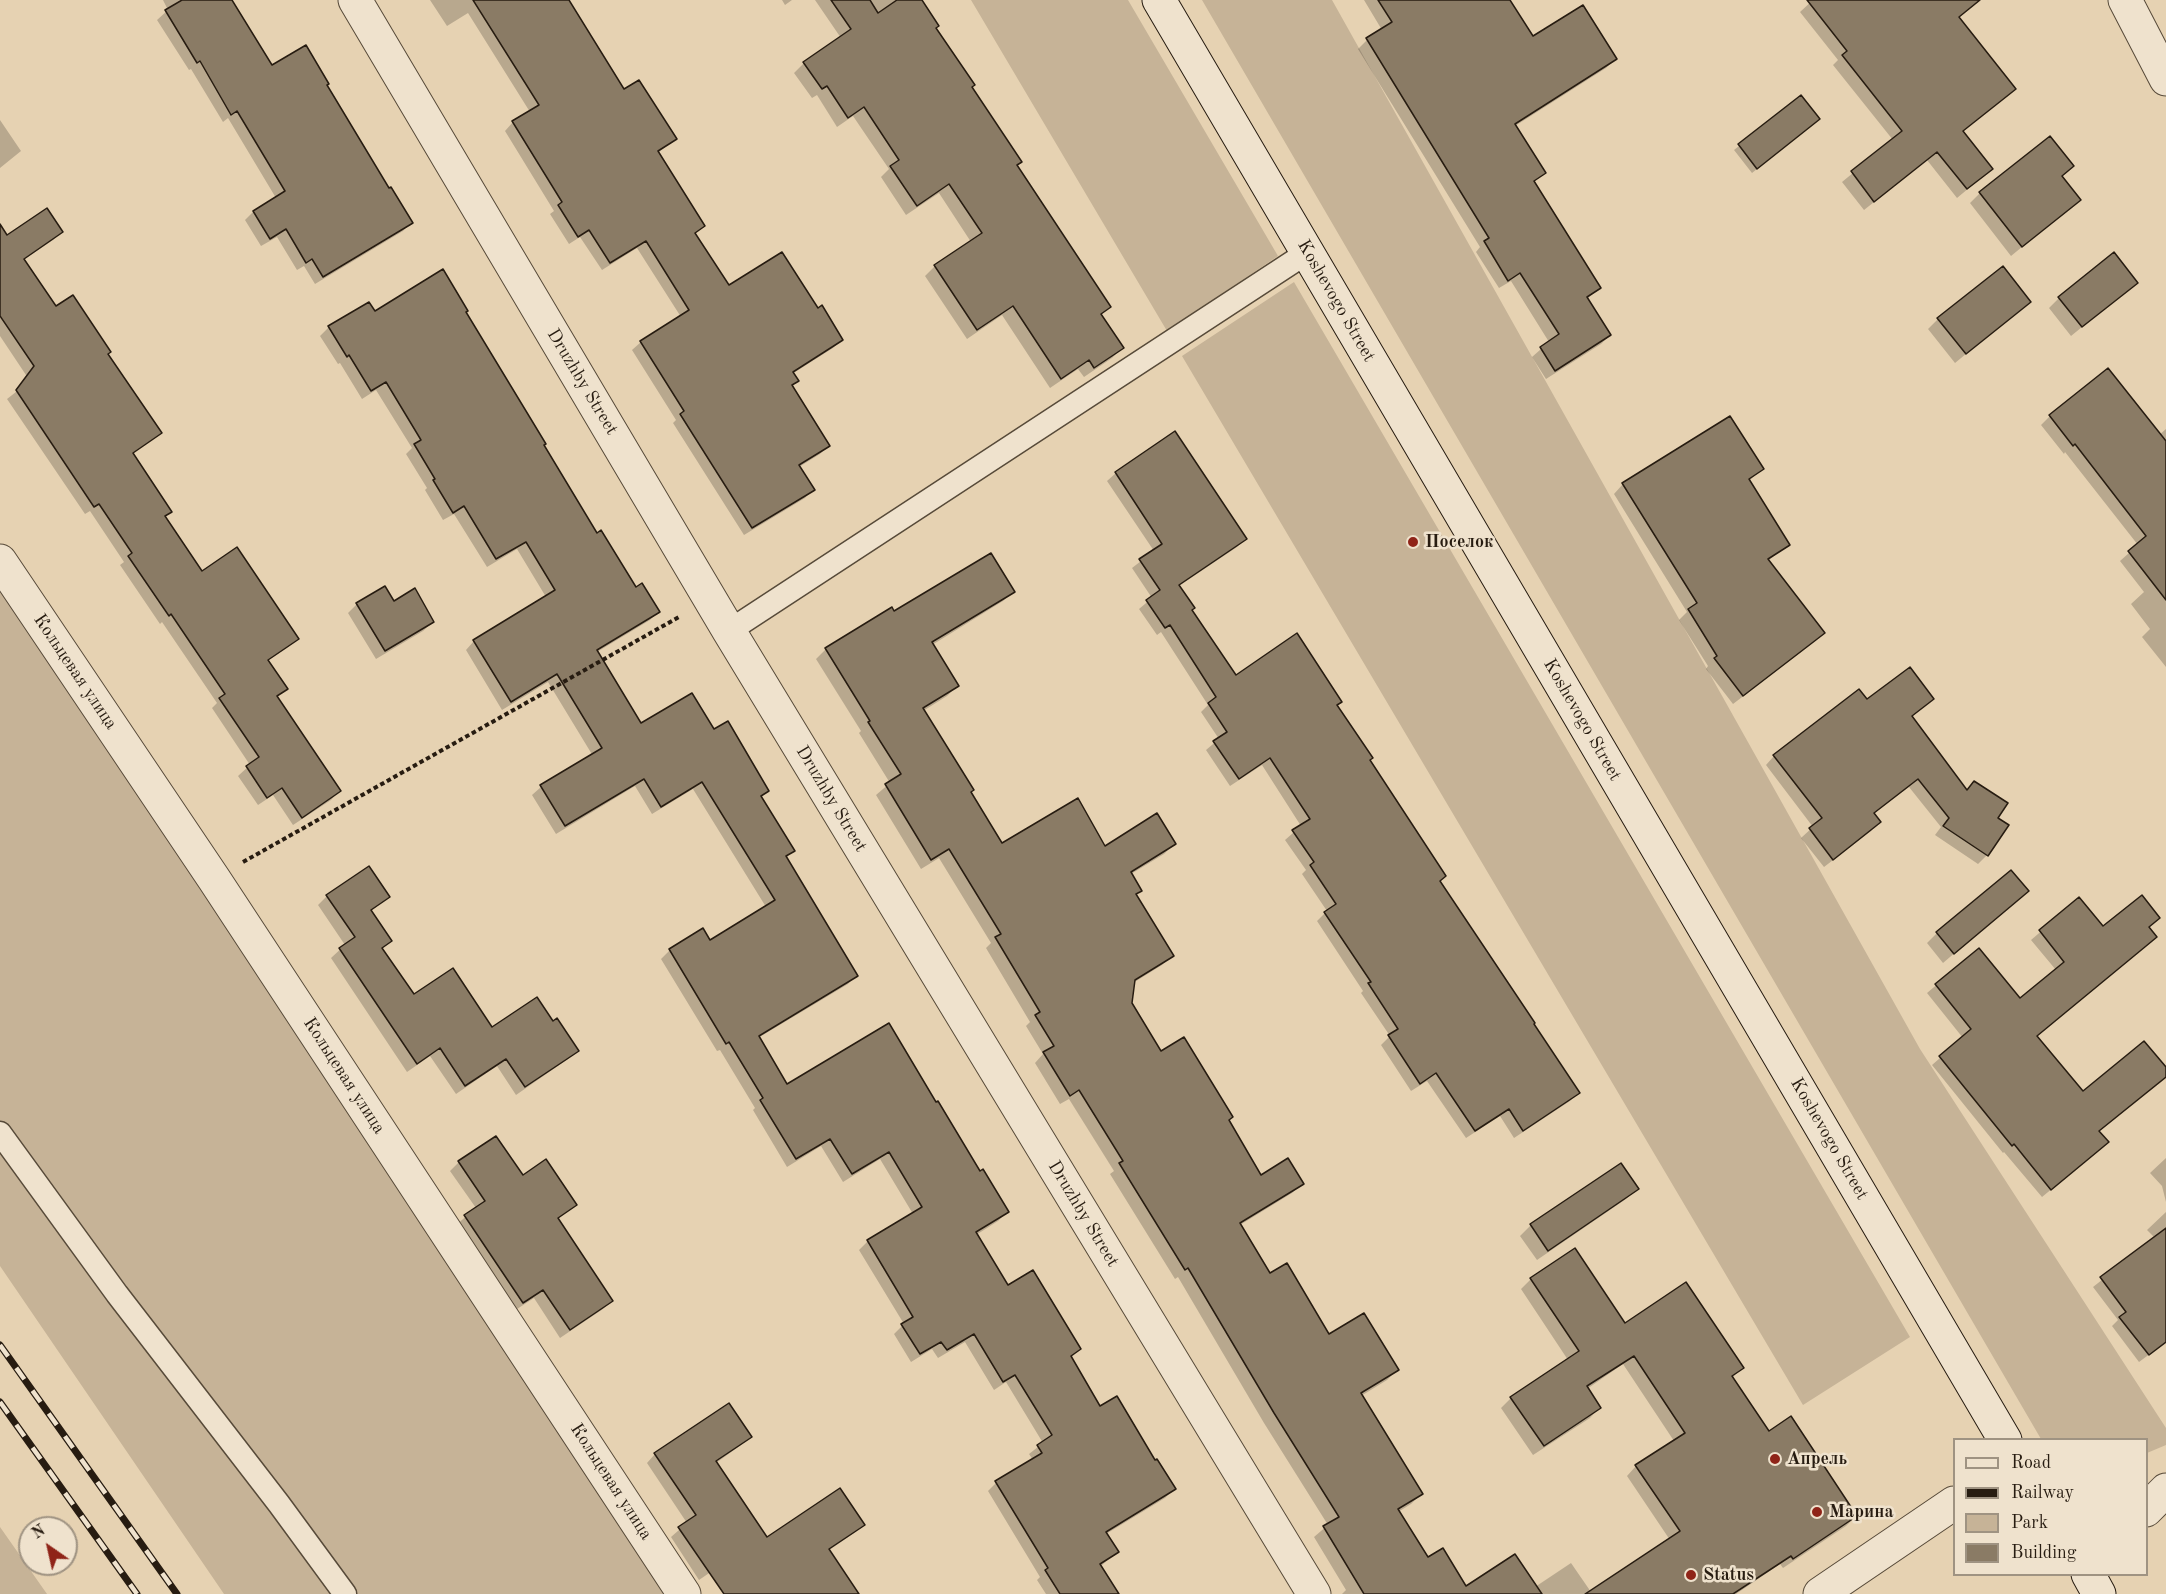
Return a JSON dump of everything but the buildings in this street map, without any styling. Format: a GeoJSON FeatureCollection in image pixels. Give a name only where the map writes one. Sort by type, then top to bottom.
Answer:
{"type":"FeatureCollection","features":[{"type":"Feature","properties":{"kind":"street","name":"Druzhby Street"},"geometry":{"type":"LineString","coordinates":[[355,0],[729,631],[1314,1594]]}},
{"type":"Feature","properties":{"kind":"street","name":"Koshevogo Street"},"geometry":{"type":"LineString","coordinates":[[1159,0],[2005,1438]]}},
{"type":"Feature","properties":{"kind":"street"},"geometry":{"type":"LineString","coordinates":[[2125,0],[2166,79]]}},
{"type":"Feature","properties":{"kind":"street","name":"Кольцевая улица"},"geometry":{"type":"LineString","coordinates":[[0,561],[214,879],[684,1594]]}},
{"type":"Feature","properties":{"kind":"street"},"geometry":{"type":"LineString","coordinates":[[2148,1508],[2166,1490]]}},
{"type":"Feature","properties":{"kind":"street"},"geometry":{"type":"LineString","coordinates":[[1820,1594],[1953,1504]]}},
{"type":"Feature","properties":{"kind":"street"},"geometry":{"type":"LineString","coordinates":[[2089,1576],[2099,1594]]}},
{"type":"Feature","properties":{"kind":"lane"},"geometry":{"type":"LineString","coordinates":[[729,631],[1308,252]]}},
{"type":"Feature","properties":{"kind":"lane"},"geometry":{"type":"LineString","coordinates":[[0,1133],[117,1294],[279,1504],[345,1594]]}},
{"type":"Feature","properties":{"kind":"path"},"geometry":{"type":"LineString","coordinates":[[214,879],[711,599]]}},
{"type":"Feature","properties":{"kind":"green space"},"geometry":{"type":"Polygon","coordinates":[[[971,0],[1128,0],[1278,256],[1167,331],[971,0]]]}},
{"type":"Feature","properties":{"kind":"green space"},"geometry":{"type":"Polygon","coordinates":[[[1202,0],[1332,0],[1920,1049],[2166,1428],[2166,1445],[2148,1453],[2148,1438],[2040,1438],[1202,0]]]}},
{"type":"Feature","properties":{"kind":"green space"},"geometry":{"type":"Polygon","coordinates":[[[1294,282],[1910,1337],[1803,1405],[1182,356],[1294,282]]]}},
{"type":"Feature","properties":{"kind":"green space"},"geometry":{"type":"Polygon","coordinates":[[[0,581],[665,1594],[224,1594],[0,1266],[0,581]]]}},
{"type":"Feature","properties":{"kind":"green space"},"geometry":{"type":"Polygon","coordinates":[[[0,1527],[18,1553],[18,1576],[34,1576],[47,1594],[0,1594],[0,1527]]]}},
{"type":"Feature","properties":{"kind":"railway"},"geometry":{"type":"LineString","coordinates":[[0,1345],[177,1594]]}},
{"type":"Feature","properties":{"kind":"railway"},"geometry":{"type":"LineString","coordinates":[[0,1402],[137,1594]]}},
{"type":"Feature","properties":{"kind":"place","name":"Поселок"},"geometry":{"type":"Point","coordinates":[1413,542]}},
{"type":"Feature","properties":{"kind":"place","name":"Апрель"},"geometry":{"type":"Point","coordinates":[1775,1459]}},
{"type":"Feature","properties":{"kind":"place","name":"Марина"},"geometry":{"type":"Point","coordinates":[1817,1512]}},
{"type":"Feature","properties":{"kind":"place","name":"Status"},"geometry":{"type":"Point","coordinates":[1691,1575]}}]}
